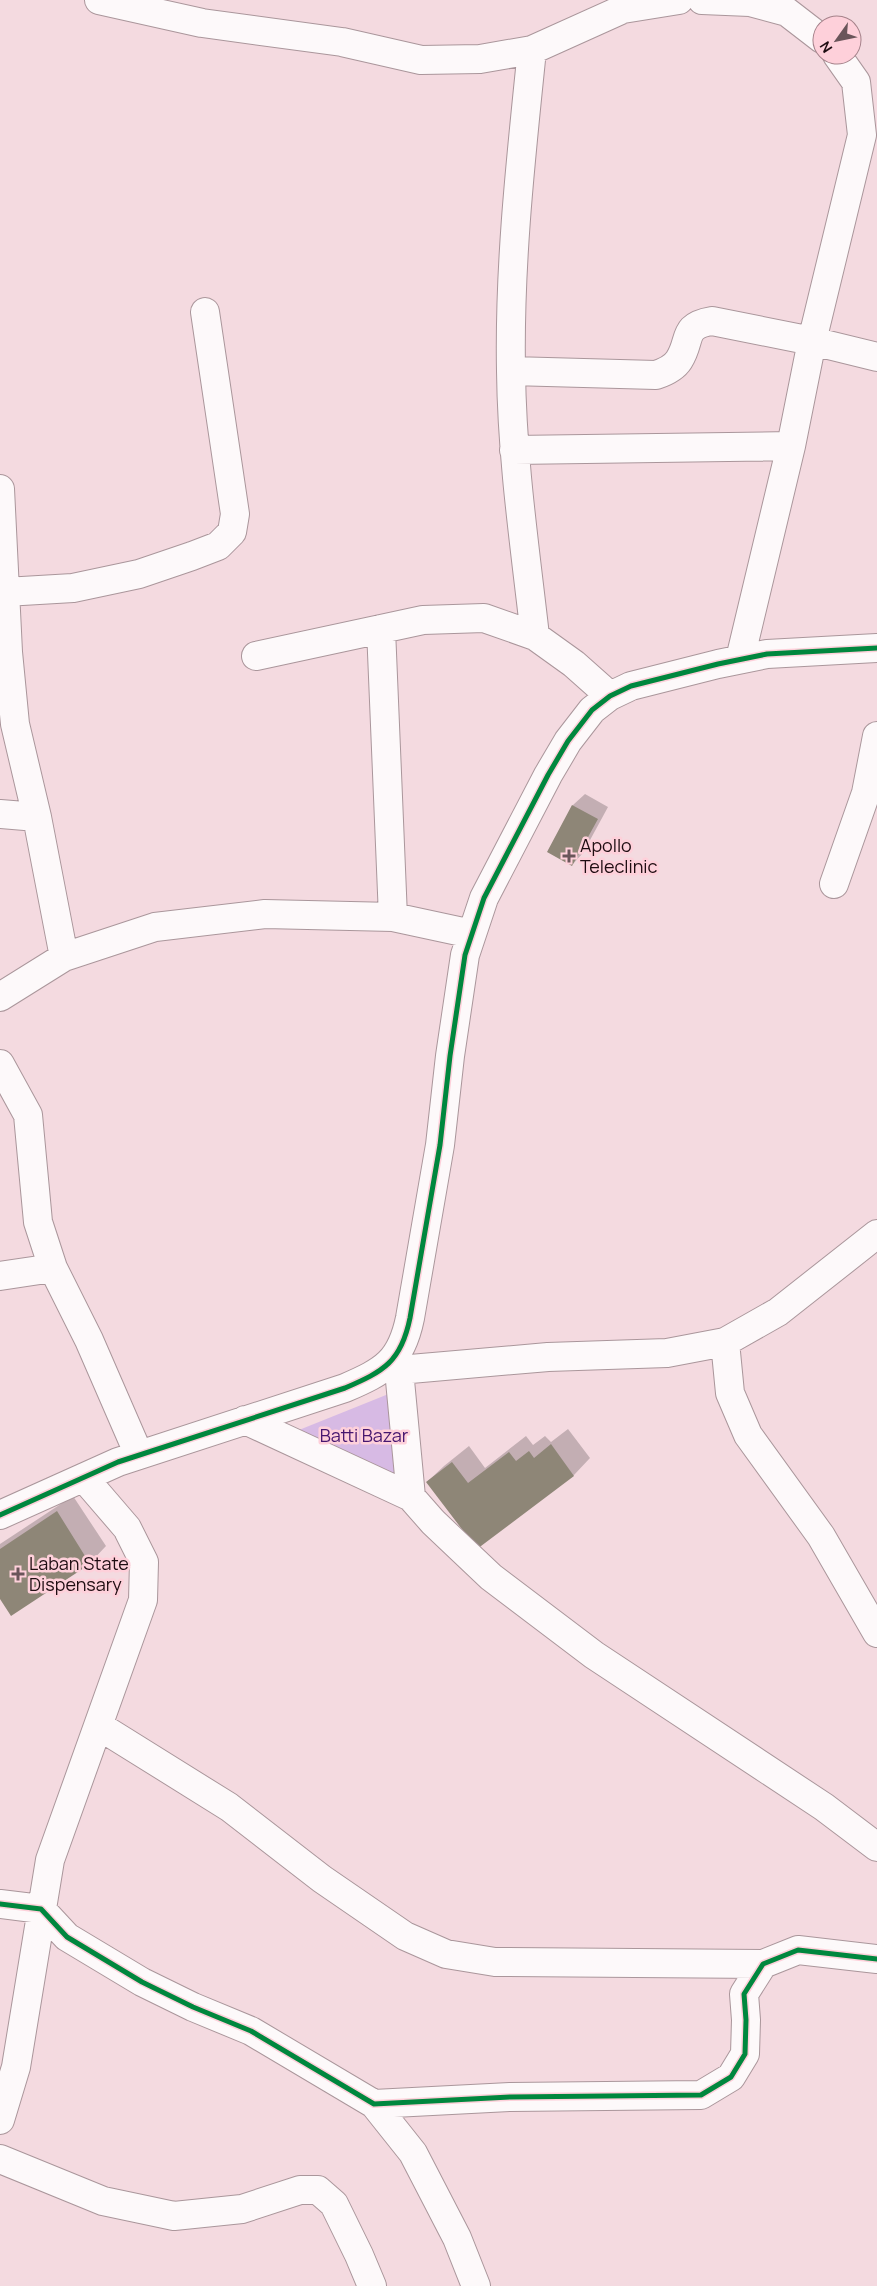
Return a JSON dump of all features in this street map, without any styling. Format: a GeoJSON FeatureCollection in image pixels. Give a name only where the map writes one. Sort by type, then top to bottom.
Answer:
{"type":"FeatureCollection","features":[{"type":"Feature","properties":{"kind":"street"},"geometry":{"type":"LineString","coordinates":[[99,0],[202,23],[342,42],[421,60],[480,59],[532,50],[623,9],[679,0]]}},
{"type":"Feature","properties":{"kind":"street"},"geometry":{"type":"LineString","coordinates":[[702,0],[797,6],[812,26]]}},
{"type":"Feature","properties":{"kind":"street"},"geometry":{"type":"LineString","coordinates":[[532,50],[515,223],[510,371],[514,450],[535,636]]}},
{"type":"Feature","properties":{"kind":"street"},"geometry":{"type":"LineString","coordinates":[[740,659],[792,446],[812,340],[862,134],[856,82],[844,65]]}},
{"type":"Feature","properties":{"kind":"street"},"geometry":{"type":"LineString","coordinates":[[5,592],[73,588],[139,574],[218,546],[232,532],[235,514],[205,312]]}},
{"type":"Feature","properties":{"kind":"street"},"geometry":{"type":"LineString","coordinates":[[510,371],[656,375],[669,370],[679,360],[689,332],[698,323],[712,321],[812,340],[877,357]]}},
{"type":"Feature","properties":{"kind":"street"},"geometry":{"type":"LineString","coordinates":[[514,450],[792,446]]}},
{"type":"Feature","properties":{"kind":"street"},"geometry":{"type":"LineString","coordinates":[[0,489],[5,592],[15,724],[37,817],[64,956]]}},
{"type":"Feature","properties":{"kind":"street"},"geometry":{"type":"LineString","coordinates":[[256,656],[423,620],[484,618],[535,636],[574,664],[610,696]]}},
{"type":"Feature","properties":{"kind":"street"},"geometry":{"type":"LineString","coordinates":[[381,629],[393,918]]}},
{"type":"Feature","properties":{"kind":"street"},"geometry":{"type":"LineString","coordinates":[[412,1497],[397,1364],[410,1318],[440,1145],[450,1056],[465,956],[484,898],[548,775],[568,741],[592,710],[610,696],[631,686],[740,659],[804,651],[877,648]]}},
{"type":"Feature","properties":{"kind":"street"},"geometry":{"type":"LineString","coordinates":[[834,884],[866,793],[877,736]]}},
{"type":"Feature","properties":{"kind":"street"},"geometry":{"type":"LineString","coordinates":[[0,814],[37,817]]}},
{"type":"Feature","properties":{"kind":"street"},"geometry":{"type":"LineString","coordinates":[[0,997],[64,956],[155,927],[265,914],[393,918],[472,934]]}},
{"type":"Feature","properties":{"kind":"street"},"geometry":{"type":"LineString","coordinates":[[0,1064],[28,1115],[38,1222],[53,1268],[89,1340],[138,1455]]}},
{"type":"Feature","properties":{"kind":"street"},"geometry":{"type":"LineString","coordinates":[[0,1515],[138,1455],[345,1388],[389,1366],[397,1364],[667,1353],[725,1342],[778,1312],[877,1234]]}},
{"type":"Feature","properties":{"kind":"street"},"geometry":{"type":"LineString","coordinates":[[0,1276],[53,1268]]}},
{"type":"Feature","properties":{"kind":"street"},"geometry":{"type":"LineString","coordinates":[[725,1342],[730,1393],[748,1435],[821,1536],[877,1633]]}},
{"type":"Feature","properties":{"kind":"street"},"geometry":{"type":"LineString","coordinates":[[245,1420],[412,1497],[433,1522],[491,1577],[594,1655],[824,1807],[877,1847]]}},
{"type":"Feature","properties":{"kind":"street"},"geometry":{"type":"LineString","coordinates":[[0,2120],[16,2067],[50,1860],[143,1600],[144,1562],[127,1528],[84,1478]]}},
{"type":"Feature","properties":{"kind":"street"},"geometry":{"type":"LineString","coordinates":[[99,1726],[229,1806],[322,1879],[405,1936],[446,1954],[495,1962],[763,1964],[798,1950],[877,1959]]}},
{"type":"Feature","properties":{"kind":"street"},"geometry":{"type":"LineString","coordinates":[[0,1904],[41,1909],[67,1937],[142,1982],[193,2007],[250,2031],[374,2104],[413,2153],[457,2238],[476,2286]]}},
{"type":"Feature","properties":{"kind":"street"},"geometry":{"type":"LineString","coordinates":[[374,2104],[510,2097],[702,2095],[731,2078],[745,2054],[746,2020],[744,1994],[763,1964]]}},
{"type":"Feature","properties":{"kind":"street"},"geometry":{"type":"LineString","coordinates":[[0,2159],[103,2201],[174,2216],[242,2209],[300,2190],[318,2190],[334,2204],[372,2286]]}},
{"type":"Feature","properties":{"kind":"green space","name":"Batti Bazar"},"geometry":{"type":"Polygon","coordinates":[[[391,1393],[397,1484],[289,1434],[391,1393]]]}},
{"type":"Feature","properties":{"kind":"building"},"geometry":{"type":"Polygon","coordinates":[[[572,805],[598,819],[572,866],[547,852],[572,805]]]}},
{"type":"Feature","properties":{"kind":"building"},"geometry":{"type":"Polygon","coordinates":[[[551,1444],[574,1476],[477,1549],[426,1482],[452,1462],[468,1483],[509,1452],[516,1461],[529,1451],[534,1458],[551,1444]]]}},
{"type":"Feature","properties":{"kind":"building"},"geometry":{"type":"Polygon","coordinates":[[[57,1511],[90,1564],[11,1616],[0,1599],[0,1549],[57,1511]]]}},
{"type":"Feature","properties":{"kind":"cycle path"},"geometry":{"type":"LineString","coordinates":[[0,1515],[118,1462],[345,1388],[370,1376],[389,1363],[402,1345],[410,1318],[440,1145],[450,1056],[465,955],[484,898],[548,775],[568,741],[592,710],[610,696],[631,686],[767,654],[877,648]]}},
{"type":"Feature","properties":{"kind":"cycle path"},"geometry":{"type":"LineString","coordinates":[[0,1904],[41,1909],[67,1937],[142,1982],[193,2007],[251,2031],[374,2104],[510,2097],[701,2095],[731,2077],[745,2054],[746,2020],[744,1994],[763,1964],[798,1950],[877,1959]]}},
{"type":"Feature","properties":{"kind":"place","name":"Apollo Teleclinic"},"geometry":{"type":"Point","coordinates":[569,856]}},
{"type":"Feature","properties":{"kind":"place","name":"Laban State Dispensary"},"geometry":{"type":"Point","coordinates":[18,1574]}}]}
